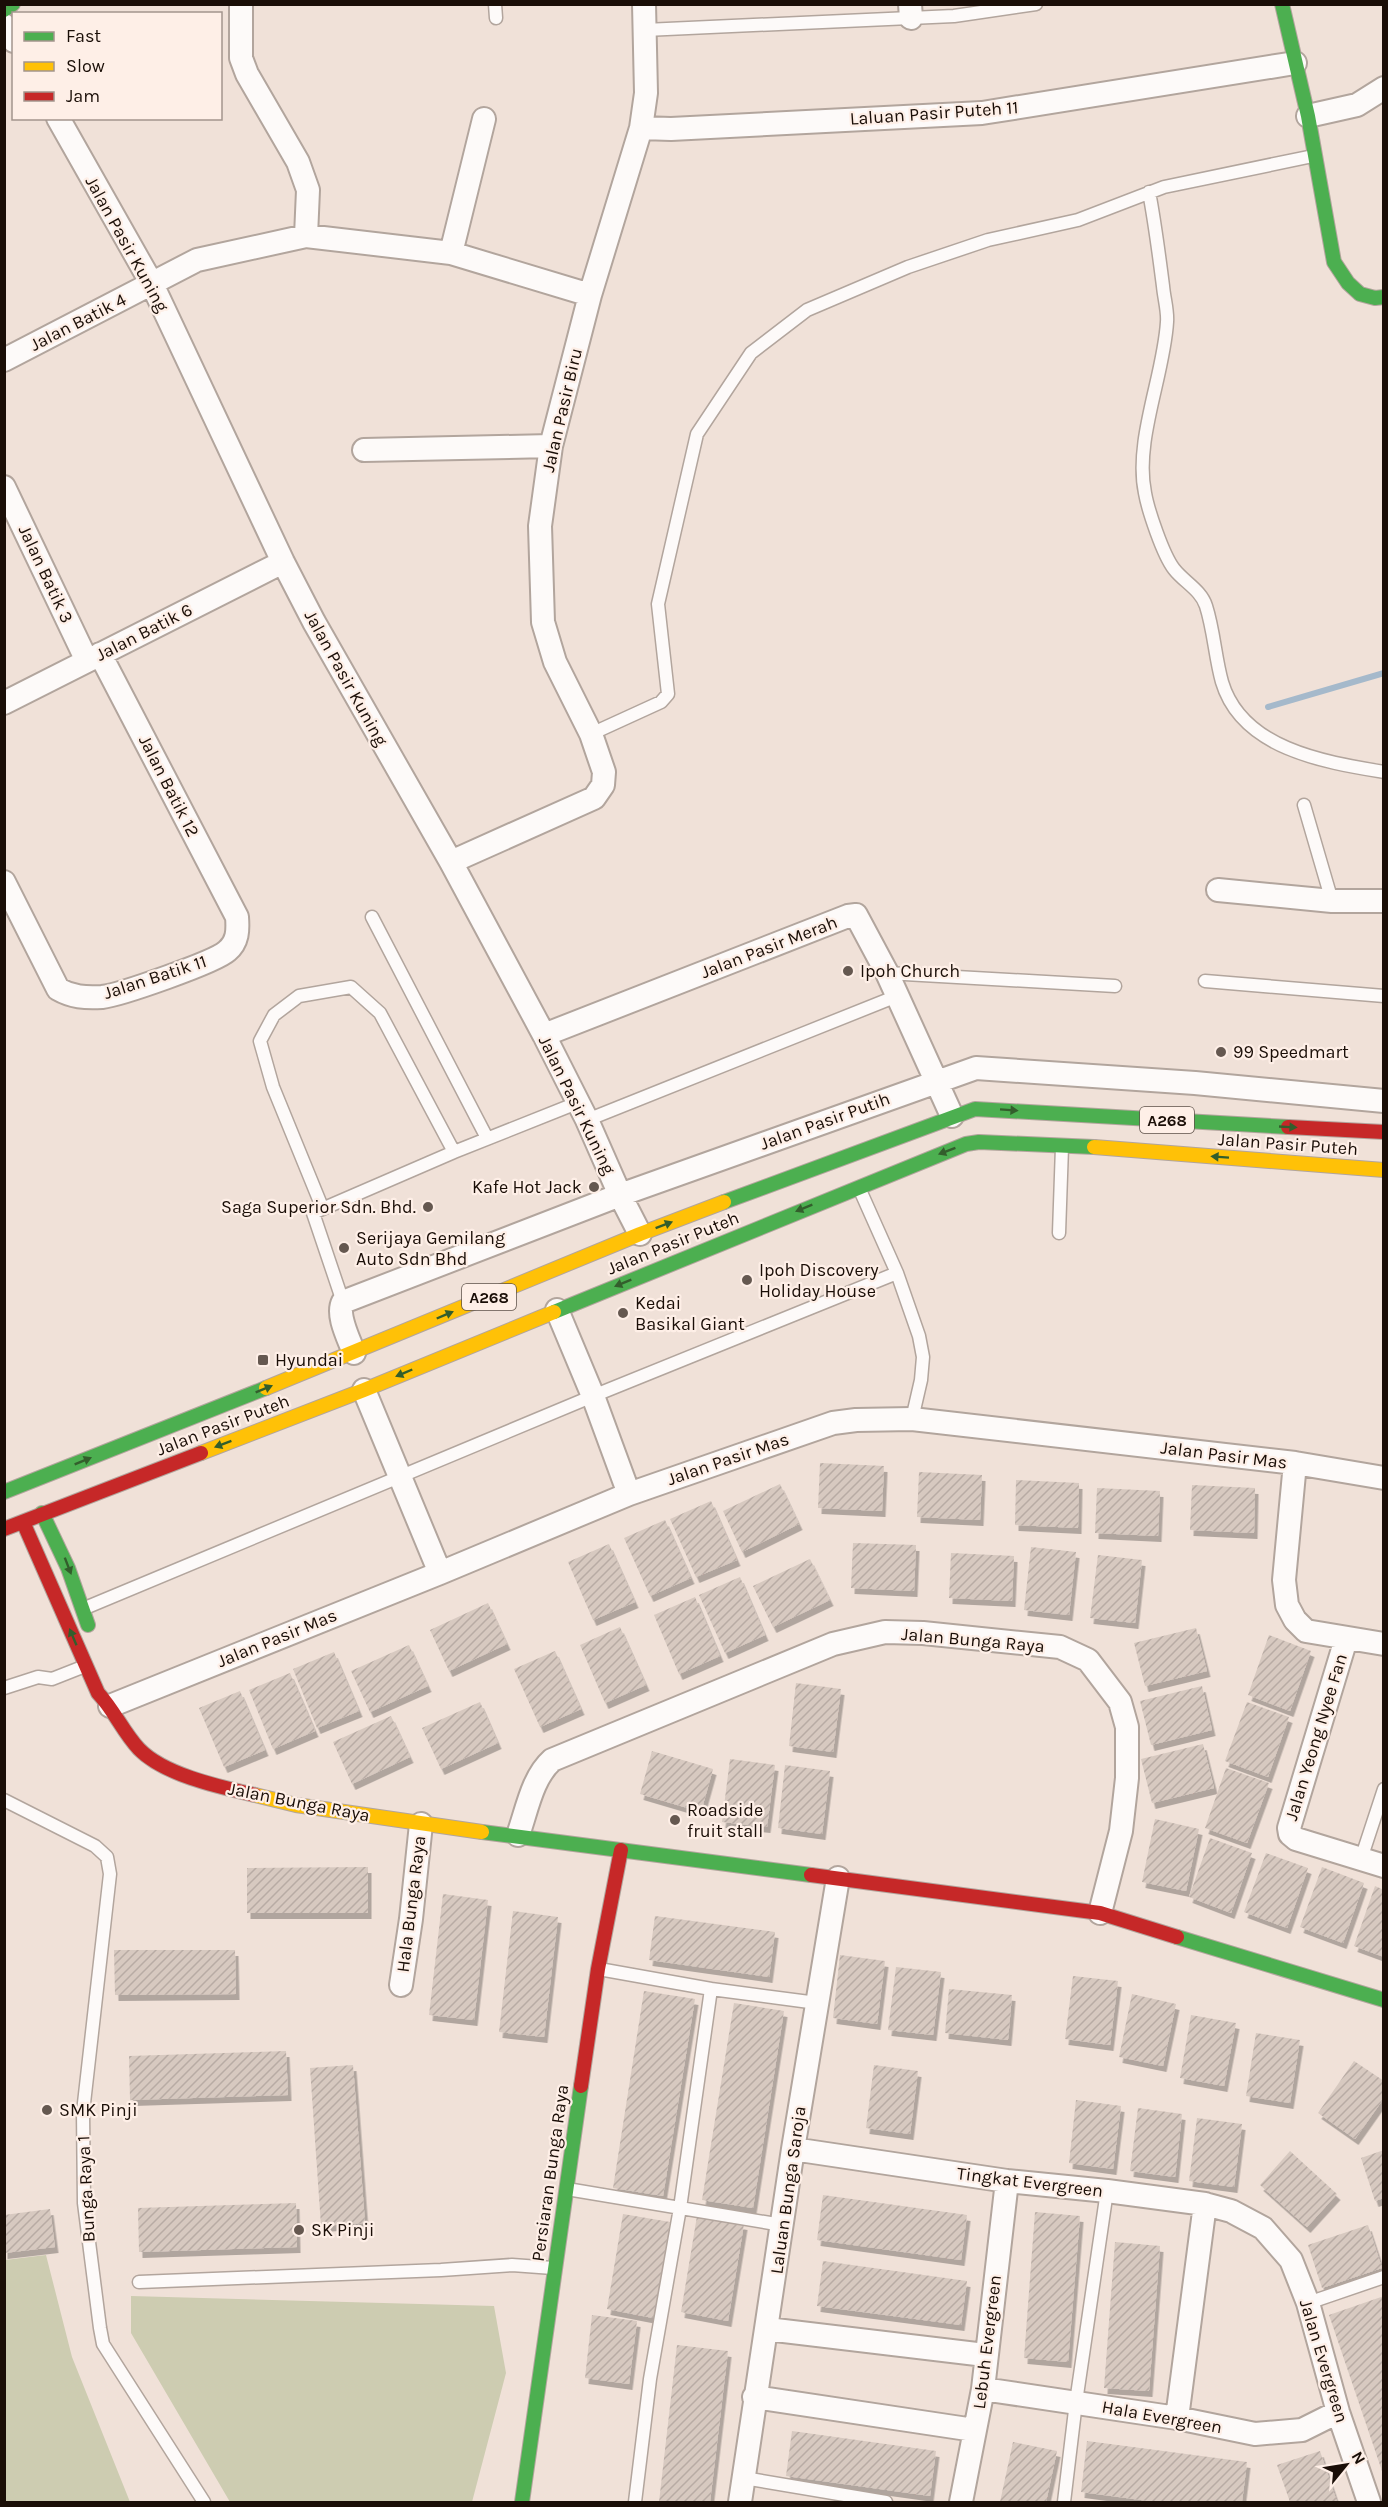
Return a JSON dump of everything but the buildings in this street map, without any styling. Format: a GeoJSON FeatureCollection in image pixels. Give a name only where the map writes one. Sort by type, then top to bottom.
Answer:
{"type":"FeatureCollection","features":[{"type":"Feature","properties":{"kind":"main road"},"geometry":{"type":"LineString","coordinates":[[4,10],[13,4]]}},
{"type":"Feature","properties":{"kind":"main road"},"geometry":{"type":"LineString","coordinates":[[1282,4],[1316,155],[1334,262],[1346,281],[1359,294],[1376,299],[1383,297]]}},
{"type":"Feature","properties":{"kind":"main road","name":"Jalan Pasir Puteh"},"geometry":{"type":"LineString","coordinates":[[4,1529],[29,1482],[354,1353],[640,1234],[965,1124],[975,1109],[1383,1132]]}},
{"type":"Feature","properties":{"kind":"main road"},"geometry":{"type":"LineString","coordinates":[[965,1124],[991,1129]]}},
{"type":"Feature","properties":{"kind":"main road"},"geometry":{"type":"LineString","coordinates":[[1067,1132],[1088,1147]]}},
{"type":"Feature","properties":{"kind":"main road","name":"Jalan Pasir Puteh"},"geometry":{"type":"LineString","coordinates":[[16,1506],[42,1513],[364,1390],[858,1186],[966,1144],[979,1142],[1088,1147],[1383,1170]]}},
{"type":"Feature","properties":{"kind":"main road"},"geometry":{"type":"LineString","coordinates":[[16,1506],[29,1482]]}},
{"type":"Feature","properties":{"kind":"main road","name":"Jalan Bunga Raya"},"geometry":{"type":"LineString","coordinates":[[16,1506],[98,1693],[110,1695],[123,1730],[140,1750],[170,1770],[241,1792],[296,1805],[621,1851],[1100,1913],[1383,2000]]}},
{"type":"Feature","properties":{"kind":"main road"},"geometry":{"type":"LineString","coordinates":[[42,1513],[60,1547],[84,1609],[92,1639]]}},
{"type":"Feature","properties":{"kind":"main road","name":"Persiaran Bunga Raya"},"geometry":{"type":"LineString","coordinates":[[522,2502],[598,1969],[621,1851]]}},
{"type":"Feature","properties":{"kind":"street"},"geometry":{"type":"LineString","coordinates":[[241,4],[241,58],[247,74],[298,162],[308,190],[306,236]]}},
{"type":"Feature","properties":{"kind":"street","name":"Jalan Pasir Biru"},"geometry":{"type":"LineString","coordinates":[[451,862],[594,798],[603,785],[604,772],[591,734],[555,662],[543,622],[540,526],[551,446],[590,295],[641,128],[646,93],[644,4]]}},
{"type":"Feature","properties":{"kind":"street"},"geometry":{"type":"LineString","coordinates":[[4,25],[12,38]]}},
{"type":"Feature","properties":{"kind":"street","name":"Laluan Pasir Puteh 11"},"geometry":{"type":"LineString","coordinates":[[641,128],[671,129],[982,113],[1295,63]]}},
{"type":"Feature","properties":{"kind":"street"},"geometry":{"type":"LineString","coordinates":[[1308,116],[1358,105],[1383,88]]}},
{"type":"Feature","properties":{"kind":"street"},"geometry":{"type":"LineString","coordinates":[[451,253],[484,119]]}},
{"type":"Feature","properties":{"kind":"street","name":"Jalan Pasir Kuning"},"geometry":{"type":"LineString","coordinates":[[58,120],[152,284],[283,562],[314,622],[451,862],[544,1035],[640,1234]]}},
{"type":"Feature","properties":{"kind":"street","name":"Jalan Batik 4"},"geometry":{"type":"LineString","coordinates":[[4,360],[197,260],[306,236],[451,253],[590,295]]}},
{"type":"Feature","properties":{"kind":"street"},"geometry":{"type":"LineString","coordinates":[[364,450],[551,446]]}},
{"type":"Feature","properties":{"kind":"street","name":"Jalan Batik 3"},"geometry":{"type":"LineString","coordinates":[[4,487],[94,657]]}},
{"type":"Feature","properties":{"kind":"street","name":"Jalan Batik 6"},"geometry":{"type":"LineString","coordinates":[[4,703],[283,562]]}},
{"type":"Feature","properties":{"kind":"street","name":"Jalan Batik 12"},"geometry":{"type":"LineString","coordinates":[[94,657],[237,917]]}},
{"type":"Feature","properties":{"kind":"street","name":"Jalan Batik 11"},"geometry":{"type":"LineString","coordinates":[[4,882],[58,988],[72,997],[104,996],[205,963],[227,951],[237,938],[237,917]]}},
{"type":"Feature","properties":{"kind":"street"},"geometry":{"type":"LineString","coordinates":[[1218,890],[1332,901],[1383,902]]}},
{"type":"Feature","properties":{"kind":"street","name":"Jalan Pasir Merah"},"geometry":{"type":"LineString","coordinates":[[544,1035],[848,916],[856,915],[887,973],[936,1081],[965,1124]]}},
{"type":"Feature","properties":{"kind":"street","name":"Jalan Pasir Putih"},"geometry":{"type":"LineString","coordinates":[[343,1302],[620,1195],[976,1068],[1195,1083],[1383,1101]]}},
{"type":"Feature","properties":{"kind":"street"},"geometry":{"type":"LineString","coordinates":[[1193,1121],[1195,1083]]}},
{"type":"Feature","properties":{"kind":"street"},"geometry":{"type":"LineString","coordinates":[[343,1302],[340,1306],[341,1314],[354,1353]]}},
{"type":"Feature","properties":{"kind":"street"},"geometry":{"type":"LineString","coordinates":[[557,1310],[593,1396],[629,1494]]}},
{"type":"Feature","properties":{"kind":"street"},"geometry":{"type":"LineString","coordinates":[[364,1390],[440,1573]]}},
{"type":"Feature","properties":{"kind":"street","name":"Jalan Pasir Mas"},"geometry":{"type":"LineString","coordinates":[[110,1695],[440,1573],[629,1494],[833,1423],[856,1420],[912,1419],[1295,1463],[1383,1478]]}},
{"type":"Feature","properties":{"kind":"street"},"geometry":{"type":"LineString","coordinates":[[1295,1463],[1284,1580],[1287,1605],[1295,1620],[1306,1631],[1383,1644]]}},
{"type":"Feature","properties":{"kind":"street","name":"Jalan Bunga Raya"},"geometry":{"type":"LineString","coordinates":[[518,1835],[537,1779],[543,1768],[552,1760],[832,1644],[885,1632],[923,1633],[1060,1647],[1088,1660],[1120,1702],[1127,1727],[1127,1778],[1121,1831],[1100,1913]]}},
{"type":"Feature","properties":{"kind":"street","name":"Jalan Yeong Nyee Fan"},"geometry":{"type":"LineString","coordinates":[[1346,1639],[1289,1828],[1290,1834],[1296,1839],[1362,1859]]}},
{"type":"Feature","properties":{"kind":"street","name":"Hala Bunga Raya"},"geometry":{"type":"LineString","coordinates":[[401,1985],[421,1824]]}},
{"type":"Feature","properties":{"kind":"street"},"geometry":{"type":"LineString","coordinates":[[1362,1859],[1383,1866]]}},
{"type":"Feature","properties":{"kind":"street","name":"Laluan Bunga Saroja"},"geometry":{"type":"LineString","coordinates":[[740,2502],[754,2397],[767,2329],[793,2149],[838,1878]]}},
{"type":"Feature","properties":{"kind":"street","name":"Tingkat Evergreen"},"geometry":{"type":"LineString","coordinates":[[793,2149],[1007,2181],[1205,2204],[1231,2211],[1263,2228]]}},
{"type":"Feature","properties":{"kind":"street","name":"Lebuh Evergreen"},"geometry":{"type":"LineString","coordinates":[[961,2502],[983,2389],[985,2355],[1007,2181]]}},
{"type":"Feature","properties":{"kind":"street"},"geometry":{"type":"LineString","coordinates":[[1177,2418],[1205,2204]]}},
{"type":"Feature","properties":{"kind":"street","name":"Jalan Evergreen"},"geometry":{"type":"LineString","coordinates":[[1263,2228],[1291,2260],[1308,2303],[1338,2412],[1369,2502]]}},
{"type":"Feature","properties":{"kind":"street"},"geometry":{"type":"LineString","coordinates":[[767,2329],[985,2355]]}},
{"type":"Feature","properties":{"kind":"street","name":"Hala Evergreen"},"geometry":{"type":"LineString","coordinates":[[983,2389],[1177,2418],[1255,2434],[1302,2430],[1338,2412]]}},
{"type":"Feature","properties":{"kind":"street"},"geometry":{"type":"LineString","coordinates":[[754,2397],[975,2430]]}},
{"type":"Feature","properties":{"kind":"lane"},"geometry":{"type":"LineString","coordinates":[[495,4],[496,18]]}},
{"type":"Feature","properties":{"kind":"lane"},"geometry":{"type":"LineString","coordinates":[[645,30],[911,11],[954,16],[1036,4]]}},
{"type":"Feature","properties":{"kind":"lane"},"geometry":{"type":"LineString","coordinates":[[591,734],[661,702],[668,694],[658,604],[697,434],[751,353],[807,310],[908,267],[988,240],[1078,220],[1149,192],[1316,155]]}},
{"type":"Feature","properties":{"kind":"lane"},"geometry":{"type":"LineString","coordinates":[[1149,192],[1167,322],[1144,452],[1143,474],[1145,494],[1167,558],[1174,570],[1205,602],[1222,681],[1228,698],[1241,716],[1275,743],[1298,753],[1383,772]]}},
{"type":"Feature","properties":{"kind":"lane"},"geometry":{"type":"LineString","coordinates":[[1304,805],[1332,901]]}},
{"type":"Feature","properties":{"kind":"lane"},"geometry":{"type":"LineString","coordinates":[[372,917],[487,1138]]}},
{"type":"Feature","properties":{"kind":"lane"},"geometry":{"type":"LineString","coordinates":[[887,973],[1115,986]]}},
{"type":"Feature","properties":{"kind":"lane"},"geometry":{"type":"LineString","coordinates":[[1205,981],[1383,996]]}},
{"type":"Feature","properties":{"kind":"lane"},"geometry":{"type":"LineString","coordinates":[[322,1207],[273,1087],[260,1041],[274,1015],[299,996],[351,987],[380,1013],[454,1152]]}},
{"type":"Feature","properties":{"kind":"lane"},"geometry":{"type":"LineString","coordinates":[[343,1302],[313,1213],[322,1207],[487,1138],[582,1111],[897,996]]}},
{"type":"Feature","properties":{"kind":"lane"},"geometry":{"type":"LineString","coordinates":[[1059,1233],[1062,1146]]}},
{"type":"Feature","properties":{"kind":"lane"},"geometry":{"type":"LineString","coordinates":[[858,1186],[897,1273],[919,1336],[923,1357],[921,1380],[912,1419]]}},
{"type":"Feature","properties":{"kind":"lane"},"geometry":{"type":"LineString","coordinates":[[84,1609],[593,1396],[897,1273]]}},
{"type":"Feature","properties":{"kind":"lane"},"geometry":{"type":"LineString","coordinates":[[4,1689],[38,1677],[52,1678],[85,1666]]}},
{"type":"Feature","properties":{"kind":"lane"},"geometry":{"type":"LineString","coordinates":[[1362,1859],[1383,1789]]}},
{"type":"Feature","properties":{"kind":"lane","name":"Bunga Raya 1"},"geometry":{"type":"LineString","coordinates":[[4,1800],[95,1846],[107,1857],[110,1874],[83,2112],[84,2203],[100,2328],[103,2344],[204,2502]]}},
{"type":"Feature","properties":{"kind":"lane"},"geometry":{"type":"LineString","coordinates":[[598,1969],[711,1989],[817,2003]]}},
{"type":"Feature","properties":{"kind":"lane"},"geometry":{"type":"LineString","coordinates":[[635,2502],[650,2379],[680,2208],[711,1989]]}},
{"type":"Feature","properties":{"kind":"lane"},"geometry":{"type":"LineString","coordinates":[[566,2189],[782,2226]]}},
{"type":"Feature","properties":{"kind":"lane"},"geometry":{"type":"LineString","coordinates":[[1064,2502],[1076,2402],[1107,2191]]}},
{"type":"Feature","properties":{"kind":"lane"},"geometry":{"type":"LineString","coordinates":[[139,2282],[512,2265],[554,2268]]}},
{"type":"Feature","properties":{"kind":"lane"},"geometry":{"type":"LineString","coordinates":[[1308,2303],[1383,2277]]}},
{"type":"Feature","properties":{"kind":"lane"},"geometry":{"type":"LineString","coordinates":[[744,2478],[886,2502]]}},
{"type":"Feature","properties":{"kind":"green space"},"geometry":{"type":"Polygon","coordinates":[[[46,2255],[72,2357],[130,2502],[5,2502],[5,2260],[46,2255]]]}},
{"type":"Feature","properties":{"kind":"green space"},"geometry":{"type":"Polygon","coordinates":[[[131,2296],[494,2306],[506,2373],[472,2502],[230,2502],[131,2333],[131,2296]]]}},
{"type":"Feature","properties":{"kind":"waterway"},"geometry":{"type":"LineString","coordinates":[[1268,707],[1384,673]]}},
{"type":"Feature","properties":{"kind":"traffic: fast"},"geometry":{"type":"LineString","coordinates":[[4,10],[13,4]]}},
{"type":"Feature","properties":{"kind":"traffic: fast"},"geometry":{"type":"LineString","coordinates":[[1282,4],[1308,116],[1334,262],[1348,283],[1360,294],[1375,298],[1384,297]]}},
{"type":"Feature","properties":{"kind":"traffic: fast"},"geometry":{"type":"LineString","coordinates":[[724,1202],[975,1109],[1288,1127]]}},
{"type":"Feature","properties":{"kind":"traffic: fast"},"geometry":{"type":"LineString","coordinates":[[554,1312],[966,1144],[979,1142],[1094,1147]]}},
{"type":"Feature","properties":{"kind":"traffic: fast"},"geometry":{"type":"LineString","coordinates":[[4,1492],[266,1388]]}},
{"type":"Feature","properties":{"kind":"traffic: fast"},"geometry":{"type":"LineString","coordinates":[[42,1513],[68,1568],[88,1625]]}},
{"type":"Feature","properties":{"kind":"traffic: fast"},"geometry":{"type":"LineString","coordinates":[[482,1832],[811,1875]]}},
{"type":"Feature","properties":{"kind":"traffic: fast"},"geometry":{"type":"LineString","coordinates":[[1177,1937],[1384,2000]]}},
{"type":"Feature","properties":{"kind":"traffic: fast"},"geometry":{"type":"LineString","coordinates":[[522,2502],[581,2086]]}},
{"type":"Feature","properties":{"kind":"traffic: slow"},"geometry":{"type":"LineString","coordinates":[[1094,1147],[1384,1170]]}},
{"type":"Feature","properties":{"kind":"traffic: slow"},"geometry":{"type":"LineString","coordinates":[[266,1388],[640,1234],[724,1202]]}},
{"type":"Feature","properties":{"kind":"traffic: slow"},"geometry":{"type":"LineString","coordinates":[[201,1453],[364,1390],[554,1312]]}},
{"type":"Feature","properties":{"kind":"traffic: slow"},"geometry":{"type":"LineString","coordinates":[[255,1795],[296,1805],[482,1832]]}},
{"type":"Feature","properties":{"kind":"traffic: jam"},"geometry":{"type":"LineString","coordinates":[[1288,1127],[1384,1132]]}},
{"type":"Feature","properties":{"kind":"traffic: jam"},"geometry":{"type":"LineString","coordinates":[[4,1529],[201,1453]]}},
{"type":"Feature","properties":{"kind":"traffic: jam"},"geometry":{"type":"LineString","coordinates":[[23,1522],[98,1693],[133,1742],[150,1758],[177,1773],[255,1795]]}},
{"type":"Feature","properties":{"kind":"traffic: jam"},"geometry":{"type":"LineString","coordinates":[[581,2086],[598,1969],[621,1850]]}},
{"type":"Feature","properties":{"kind":"traffic: jam"},"geometry":{"type":"LineString","coordinates":[[811,1875],[1100,1913],[1177,1937]]}},
{"type":"Feature","properties":{"kind":"place","name":"Ipoh Church"},"geometry":{"type":"Point","coordinates":[848,971]}},
{"type":"Feature","properties":{"kind":"place","name":"99 Speedmart"},"geometry":{"type":"Point","coordinates":[1221,1052]}},
{"type":"Feature","properties":{"kind":"place","name":"Kafe Hot Jack"},"geometry":{"type":"Point","coordinates":[594,1187]}},
{"type":"Feature","properties":{"kind":"place","name":"Saga Superior Sdn. Bhd."},"geometry":{"type":"Point","coordinates":[428,1207]}},
{"type":"Feature","properties":{"kind":"place","name":"Serijaya Gemilang Auto Sdn Bhd"},"geometry":{"type":"Point","coordinates":[344,1248]}},
{"type":"Feature","properties":{"kind":"place","name":"Ipoh Discovery Holiday House"},"geometry":{"type":"Point","coordinates":[747,1280]}},
{"type":"Feature","properties":{"kind":"place","name":"Kedai Basikal Giant"},"geometry":{"type":"Point","coordinates":[623,1313]}},
{"type":"Feature","properties":{"kind":"place","name":"Hyundai"},"geometry":{"type":"Point","coordinates":[263,1360]}},
{"type":"Feature","properties":{"kind":"place","name":"Roadside fruit stall"},"geometry":{"type":"Point","coordinates":[675,1820]}},
{"type":"Feature","properties":{"kind":"place","name":"SMK Pinji"},"geometry":{"type":"Point","coordinates":[47,2110]}},
{"type":"Feature","properties":{"kind":"place","name":"SK Pinji"},"geometry":{"type":"Point","coordinates":[299,2230]}}]}
